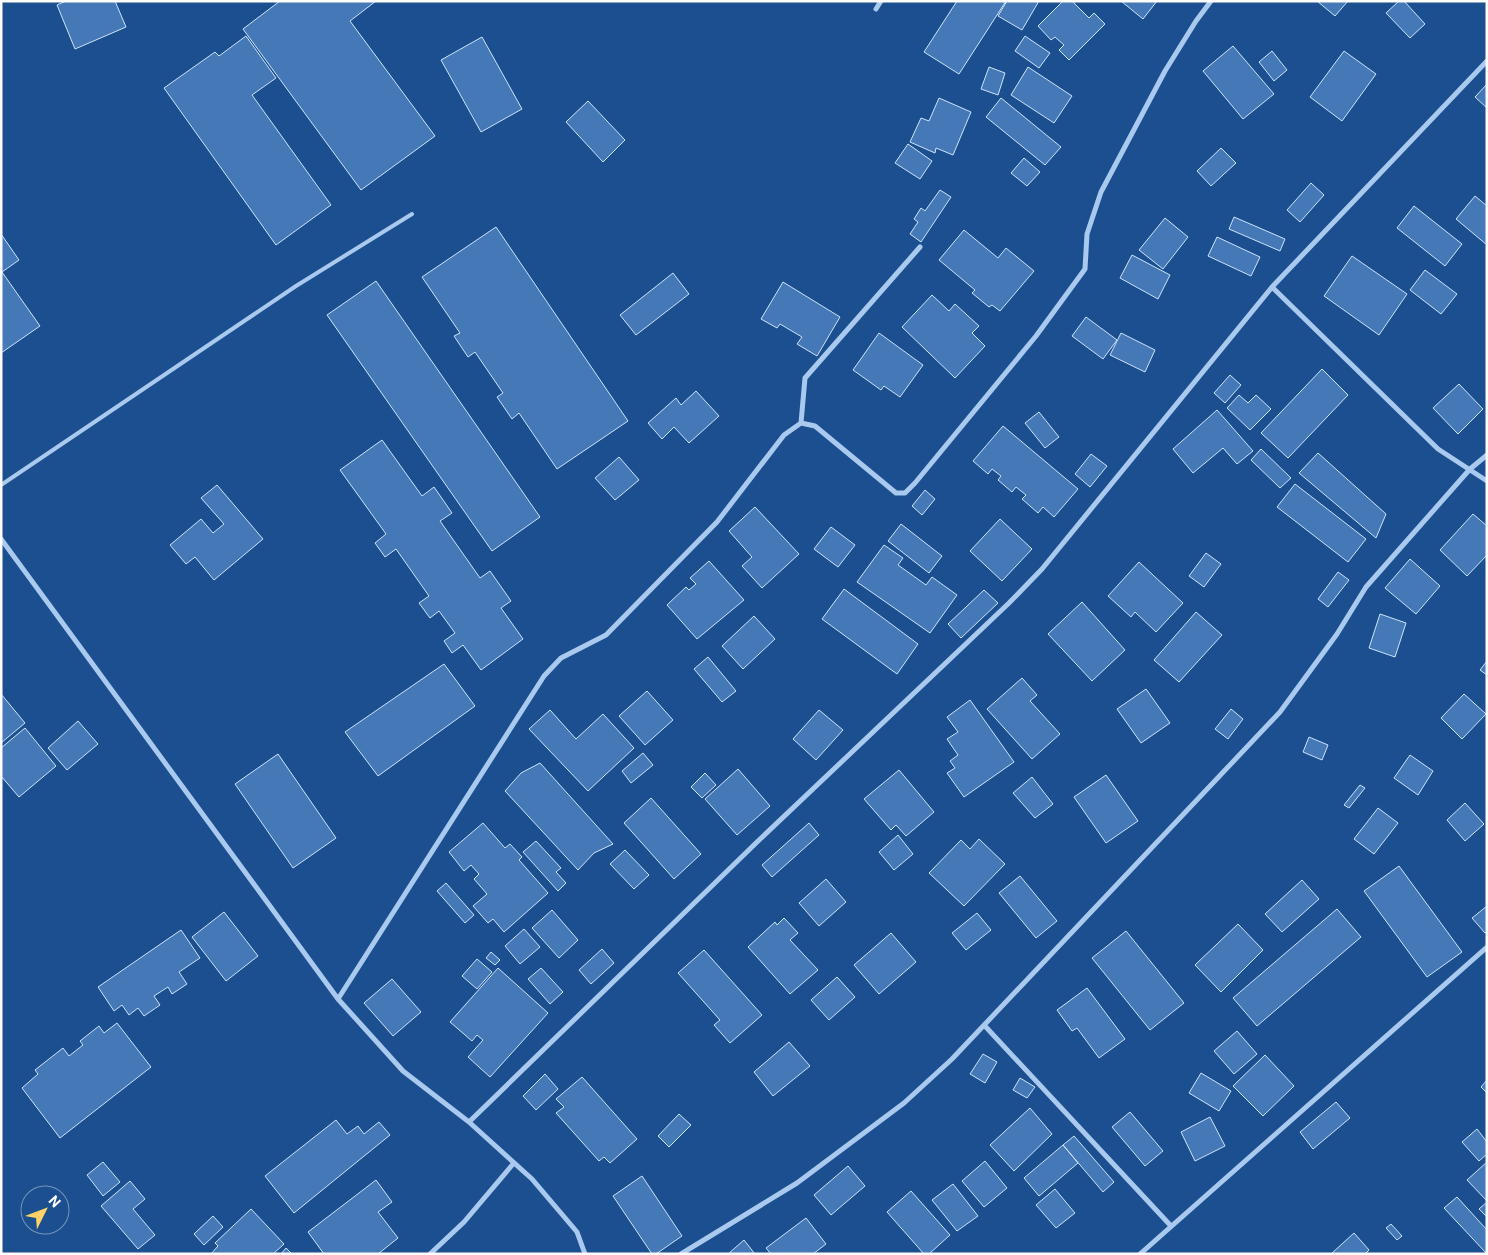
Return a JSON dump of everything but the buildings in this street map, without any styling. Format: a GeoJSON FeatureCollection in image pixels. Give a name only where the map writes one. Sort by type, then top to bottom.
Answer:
{"type":"FeatureCollection","features":[{"type":"Feature","properties":{"kind":"street"},"geometry":{"type":"LineString","coordinates":[[876,9],[881,1]]}},
{"type":"Feature","properties":{"kind":"street"},"geometry":{"type":"LineString","coordinates":[[338,999],[544,676],[561,658],[606,635],[717,522],[784,435],[801,423],[815,426],[896,493],[905,493],[915,483],[1036,336],[1085,269],[1087,234],[1101,192],[1165,71],[1196,21],[1211,1]]}},
{"type":"Feature","properties":{"kind":"street"},"geometry":{"type":"LineString","coordinates":[[469,1122],[756,843],[1009,604],[1042,568],[1272,287],[1487,61]]}},
{"type":"Feature","properties":{"kind":"street"},"geometry":{"type":"LineString","coordinates":[[801,423],[805,378],[920,247]]}},
{"type":"Feature","properties":{"kind":"street"},"geometry":{"type":"LineString","coordinates":[[1272,287],[1438,449],[1487,482]]}},
{"type":"Feature","properties":{"kind":"street"},"geometry":{"type":"LineString","coordinates":[[682,1254],[797,1183],[904,1103],[952,1059],[1280,712],[1337,634],[1366,587],[1470,469],[1487,455]]}},
{"type":"Feature","properties":{"kind":"street"},"geometry":{"type":"LineString","coordinates":[[1,539],[338,999],[403,1071],[469,1122],[513,1164],[532,1179],[577,1232],[585,1254]]}},
{"type":"Feature","properties":{"kind":"street"},"geometry":{"type":"LineString","coordinates":[[1140,1254],[1487,947]]}},
{"type":"Feature","properties":{"kind":"street"},"geometry":{"type":"LineString","coordinates":[[984,1025],[1171,1226]]}},
{"type":"Feature","properties":{"kind":"street"},"geometry":{"type":"LineString","coordinates":[[430,1254],[464,1222],[513,1164]]}},
{"type":"Feature","properties":{"kind":"lane"},"geometry":{"type":"LineString","coordinates":[[1,485],[296,286],[412,214]]}}]}
